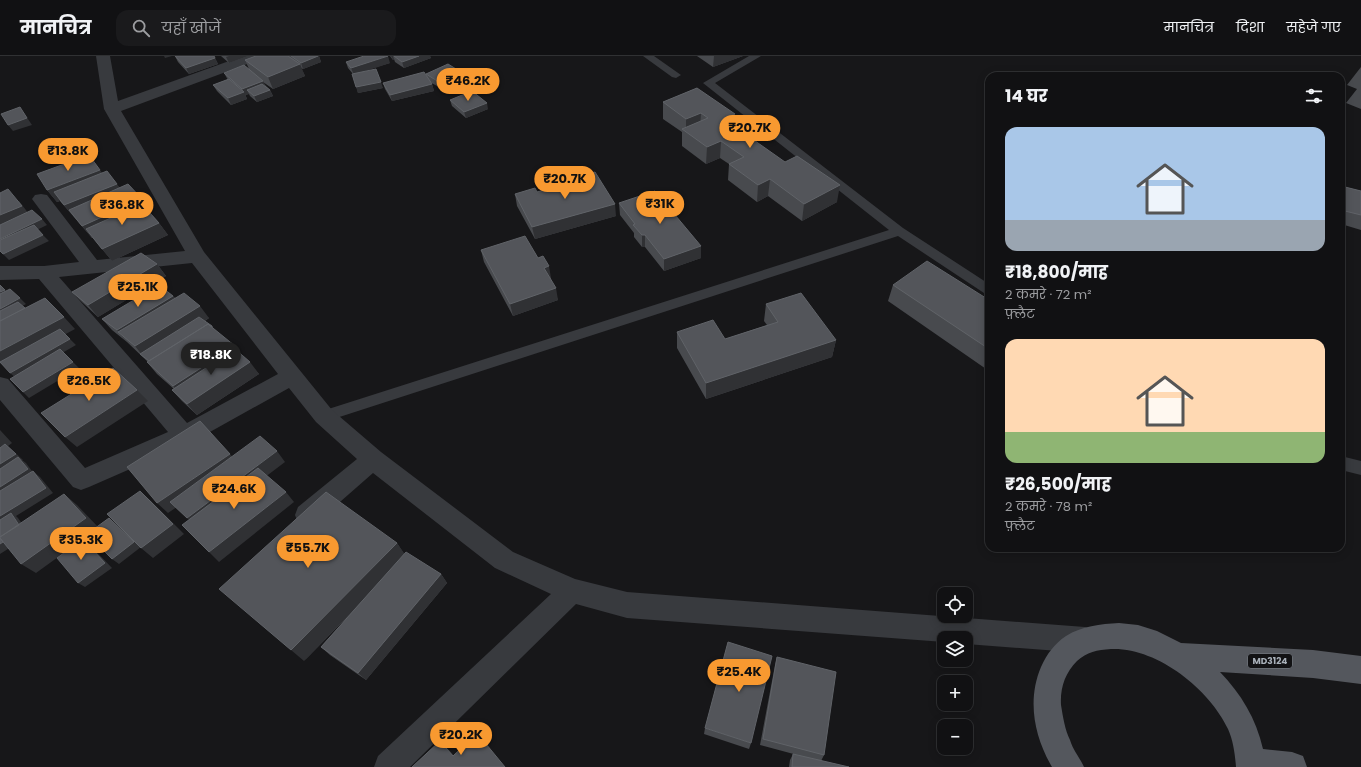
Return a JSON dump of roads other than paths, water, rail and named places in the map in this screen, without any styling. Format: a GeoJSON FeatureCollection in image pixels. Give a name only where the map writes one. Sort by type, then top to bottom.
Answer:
{"type":"FeatureCollection","features":[{"type":"Feature","properties":{"kind":"main road"},"geometry":{"type":"LineString","coordinates":[[1065,766],[1051,731],[1046,700],[1051,674],[1064,653],[1085,640],[1114,634],[1146,640],[1179,656],[1209,680],[1234,710],[1249,746],[1251,764],[1292,767]]}},
{"type":"Feature","properties":{"kind":"main road","name":"MD3124"},"geometry":{"type":"LineString","coordinates":[[1179,656],[1313,664],[1361,670]]}},
{"type":"Feature","properties":{"kind":"street"},"geometry":{"type":"LineString","coordinates":[[103,56],[112,109],[197,256],[292,376],[324,416],[373,459],[504,560],[572,591],[627,605],[1085,640]]}},
{"type":"Feature","properties":{"kind":"street"},"geometry":{"type":"LineString","coordinates":[[112,109],[256,56]]}},
{"type":"Feature","properties":{"kind":"street"},"geometry":{"type":"LineString","coordinates":[[41,199],[92,266]]}},
{"type":"Feature","properties":{"kind":"street"},"geometry":{"type":"LineString","coordinates":[[0,273],[44,272],[197,256]]}},
{"type":"Feature","properties":{"kind":"street"},"geometry":{"type":"LineString","coordinates":[[44,272],[184,435]]}},
{"type":"Feature","properties":{"kind":"street"},"geometry":{"type":"LineString","coordinates":[[0,385],[81,480],[184,435],[292,376]]}},
{"type":"Feature","properties":{"kind":"street"},"geometry":{"type":"LineString","coordinates":[[291,529],[373,459]]}},
{"type":"Feature","properties":{"kind":"street"},"geometry":{"type":"LineString","coordinates":[[389,767],[572,591]]}},
{"type":"Feature","properties":{"kind":"lane"},"geometry":{"type":"LineString","coordinates":[[648,56],[676,75]]}},
{"type":"Feature","properties":{"kind":"lane"},"geometry":{"type":"LineString","coordinates":[[756,56],[708,83],[899,231],[985,287]]}},
{"type":"Feature","properties":{"kind":"lane"},"geometry":{"type":"LineString","coordinates":[[324,416],[899,231]]}},
{"type":"Feature","properties":{"kind":"lane"},"geometry":{"type":"LineString","coordinates":[[1345,464],[1361,468]]}}]}
